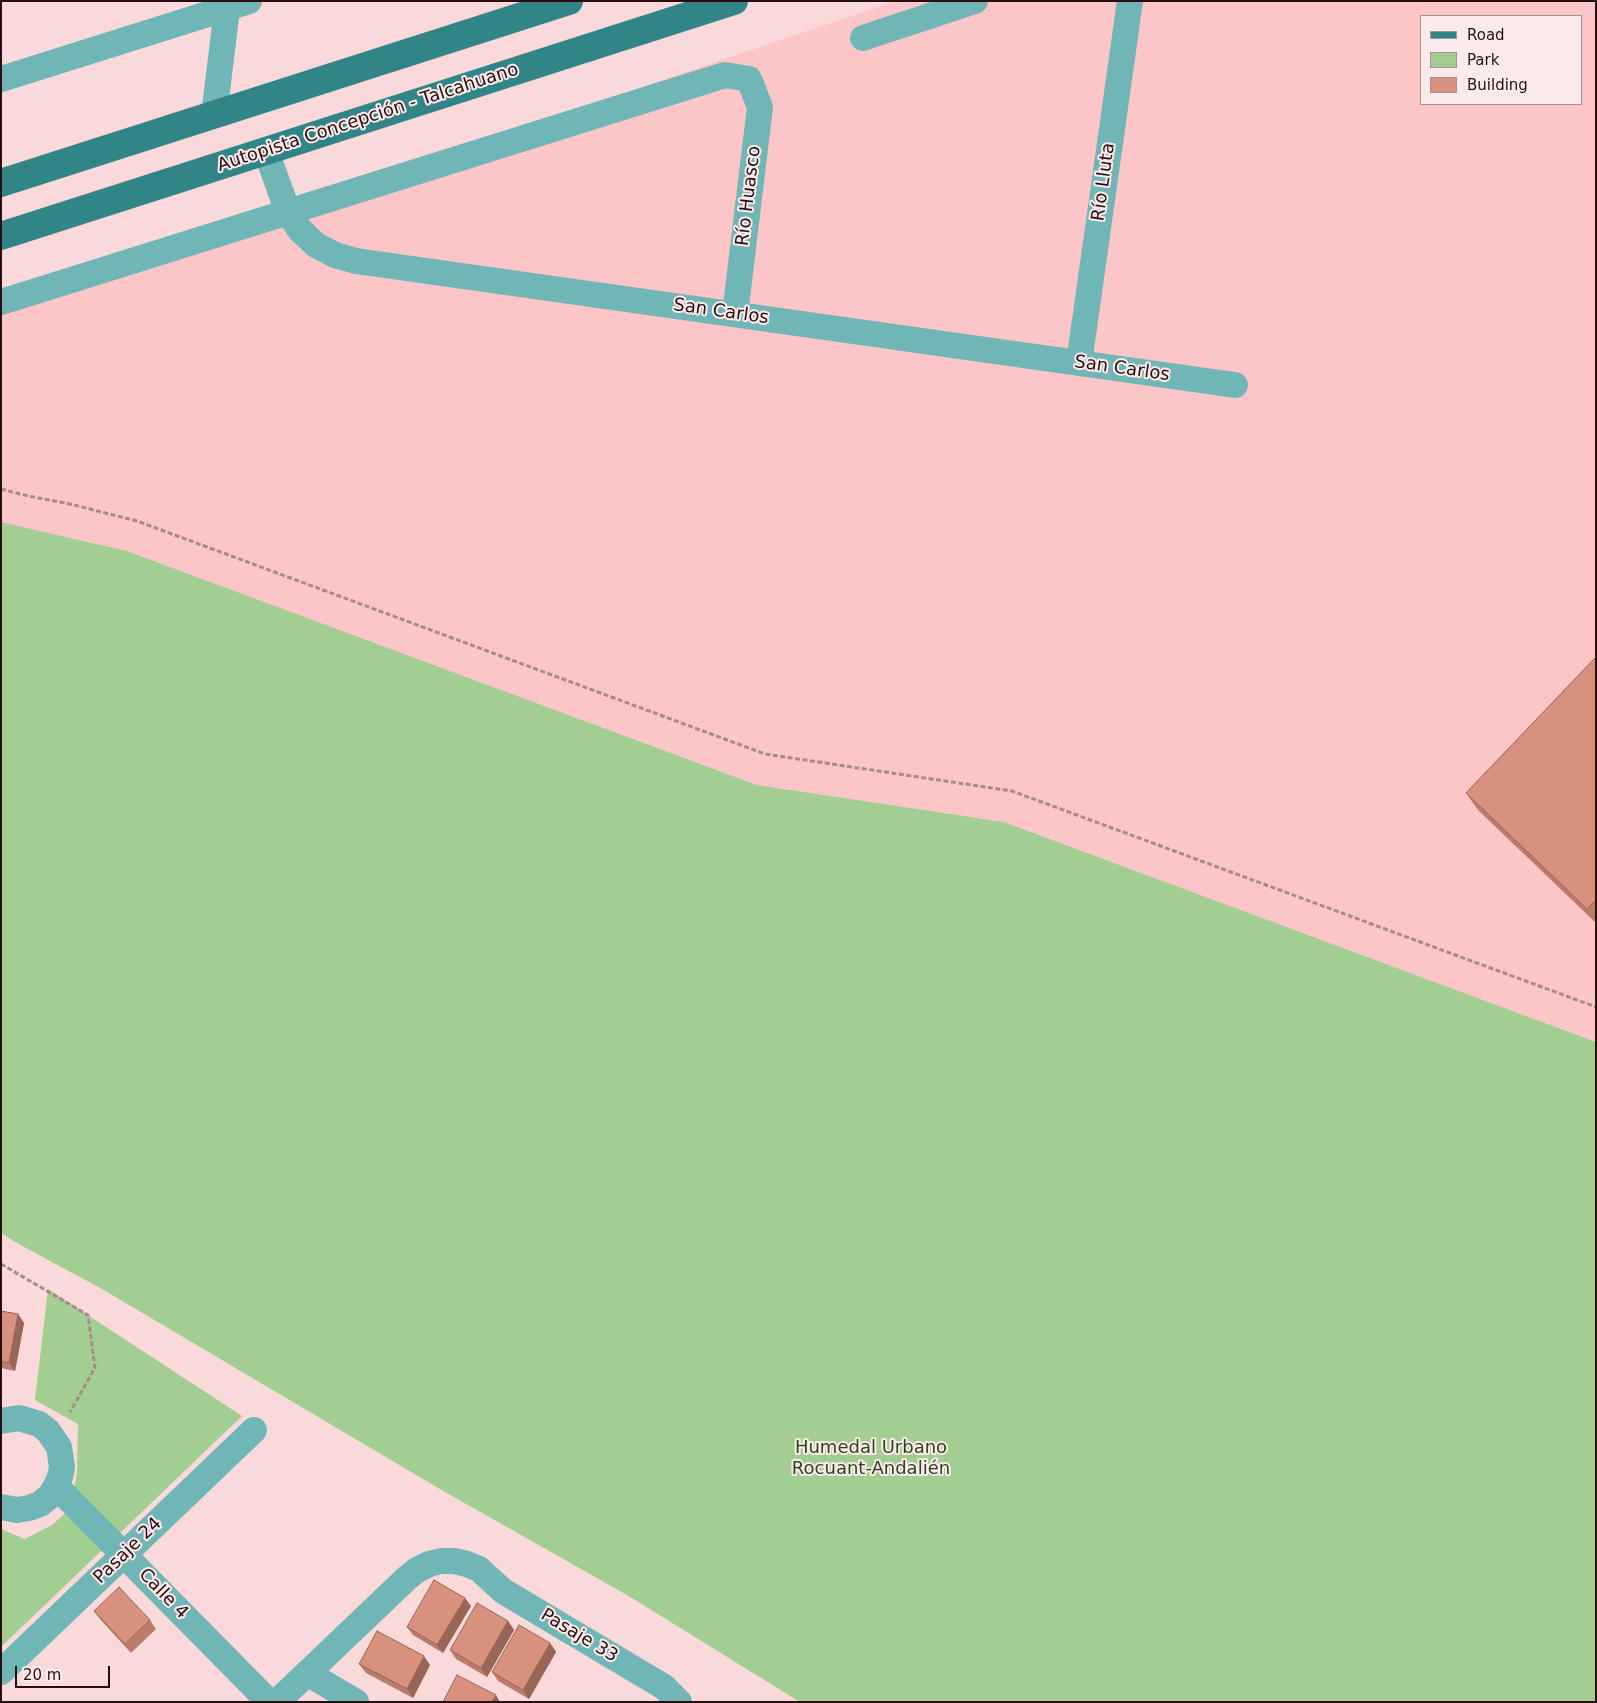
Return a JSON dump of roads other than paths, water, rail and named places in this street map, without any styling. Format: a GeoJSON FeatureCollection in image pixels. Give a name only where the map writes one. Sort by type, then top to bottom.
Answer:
{"type":"FeatureCollection","features":[{"type":"Feature","properties":{"kind":"main road"},"geometry":{"type":"LineString","coordinates":[[1,183],[569,1]]}},
{"type":"Feature","properties":{"kind":"main road","name":"Autopista Concepción - Talcahuano"},"geometry":{"type":"LineString","coordinates":[[1,236],[734,1]]}},
{"type":"Feature","properties":{"kind":"street"},"geometry":{"type":"LineString","coordinates":[[863,38],[975,1]]}},
{"type":"Feature","properties":{"kind":"street","name":"Río Lluta"},"geometry":{"type":"LineString","coordinates":[[1079,363],[1130,1]]}},
{"type":"Feature","properties":{"kind":"street"},"geometry":{"type":"LineString","coordinates":[[1,78],[235,4],[214,115]]}},
{"type":"Feature","properties":{"kind":"street","name":"Río Huasco"},"geometry":{"type":"LineString","coordinates":[[288,212],[725,75],[749,79],[760,107],[735,314]]}},
{"type":"Feature","properties":{"kind":"street","name":"San Carlos"},"geometry":{"type":"LineString","coordinates":[[266,151],[288,212],[300,230],[316,245],[335,255],[356,261],[1235,385]]}},
{"type":"Feature","properties":{"kind":"street"},"geometry":{"type":"LineString","coordinates":[[1,302],[288,212]]}},
{"type":"Feature","properties":{"kind":"street"},"geometry":{"type":"LineString","coordinates":[[1,1421],[19,1418],[39,1424],[54,1439],[62,1457],[60,1477],[50,1496],[40,1504],[29,1508],[17,1510],[1,1507]]}},
{"type":"Feature","properties":{"kind":"street","name":"Pasaje 24"},"geometry":{"type":"LineString","coordinates":[[1,1672],[254,1430]]}},
{"type":"Feature","properties":{"kind":"street","name":"Calle 4"},"geometry":{"type":"LineString","coordinates":[[56,1486],[269,1702]]}},
{"type":"Feature","properties":{"kind":"street","name":"Pasaje 33"},"geometry":{"type":"LineString","coordinates":[[307,1673],[417,1570],[429,1564],[454,1561],[467,1564],[479,1570],[503,1591],[664,1687],[678,1702]]}},
{"type":"Feature","properties":{"kind":"street"},"geometry":{"type":"LineString","coordinates":[[277,1702],[307,1673],[356,1702]]}},
{"type":"Feature","properties":{"kind":"park label","name":"Humedal Urbano Rocuant-Andalién"},"geometry":{"type":"Point","coordinates":[871,1458]}}]}
